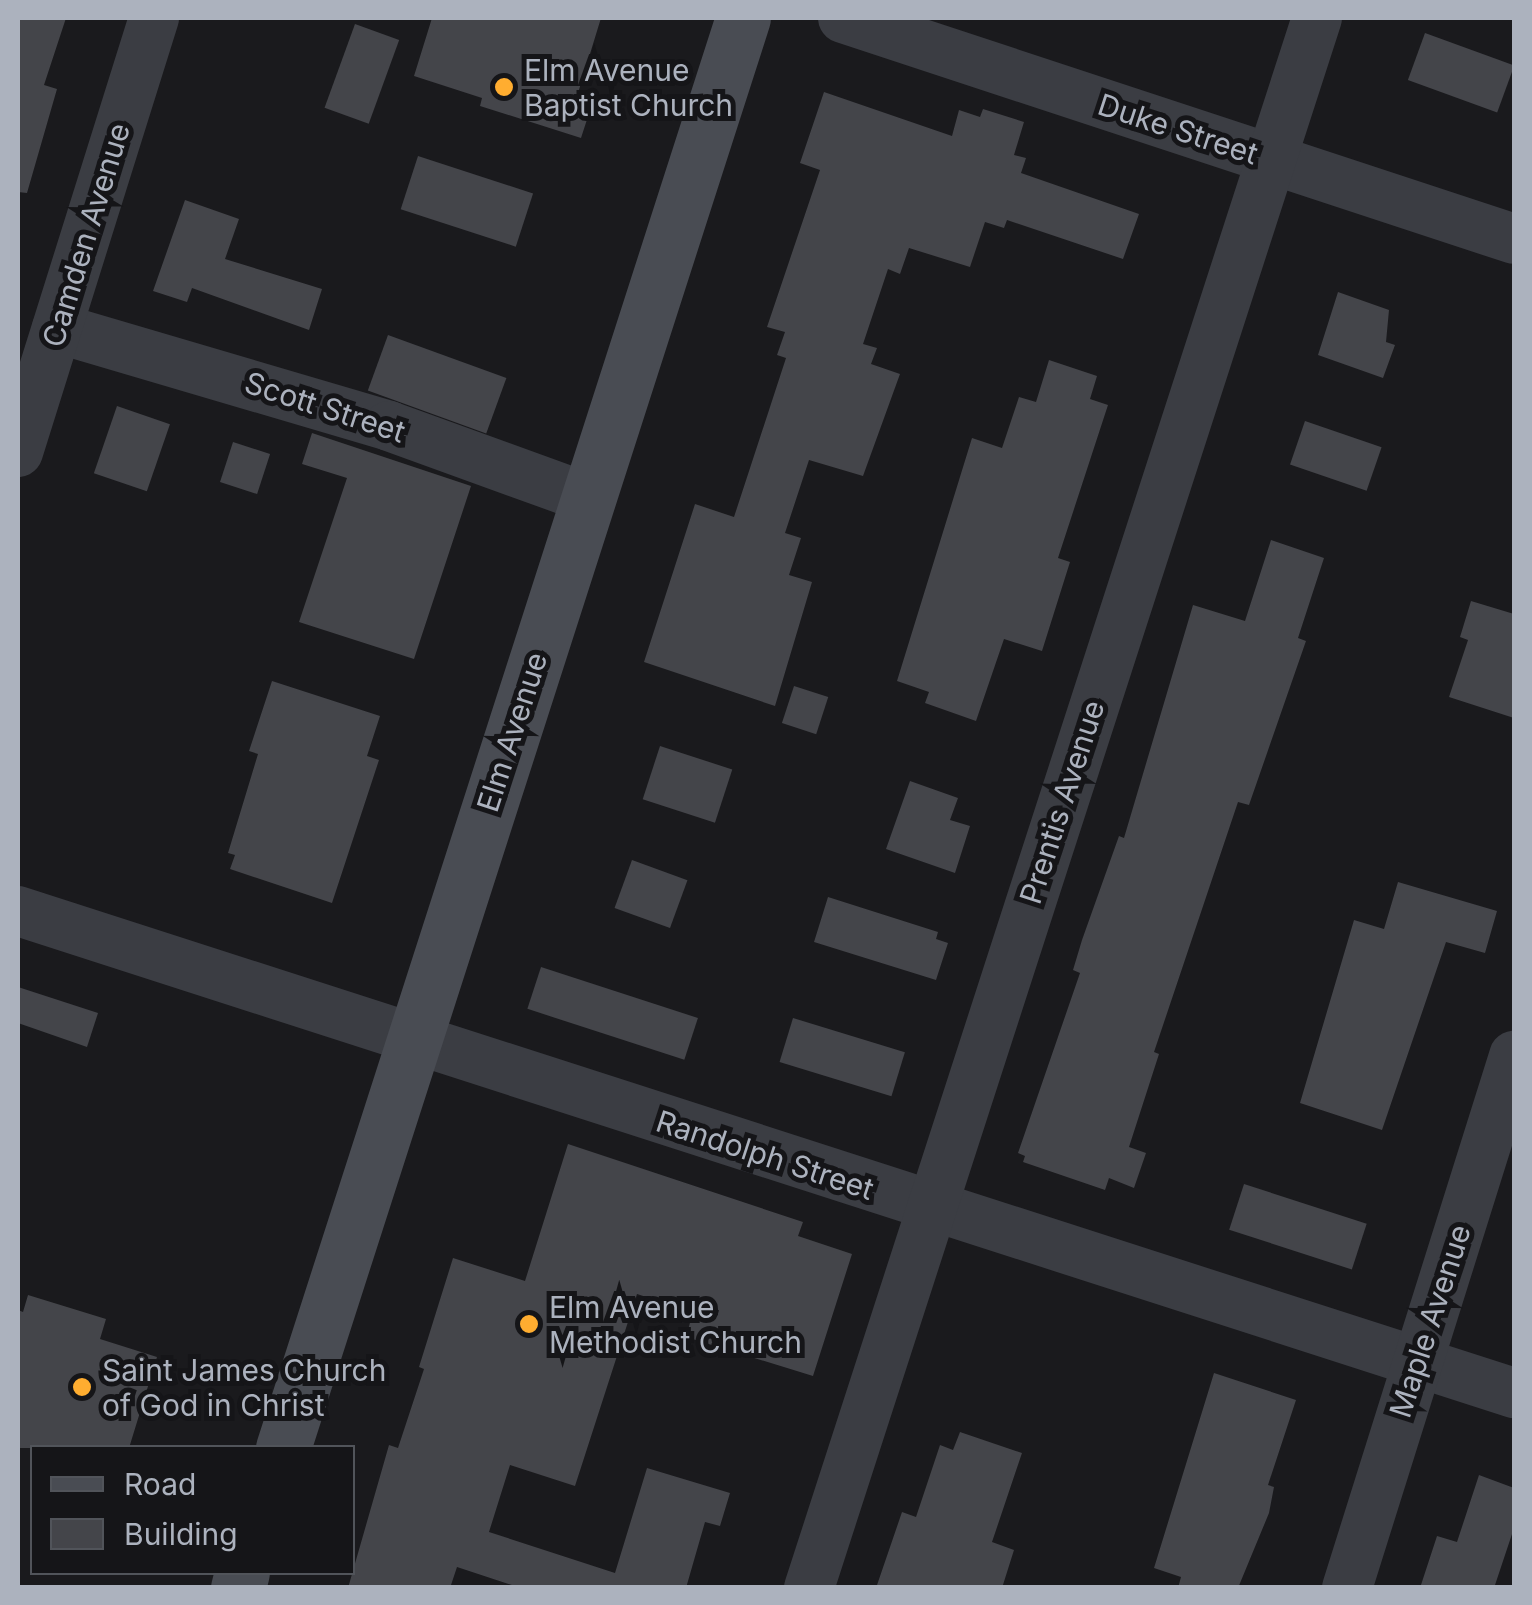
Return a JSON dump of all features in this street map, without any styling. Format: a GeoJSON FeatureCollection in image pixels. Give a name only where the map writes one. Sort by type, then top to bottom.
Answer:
{"type":"FeatureCollection","features":[{"type":"Feature","properties":{"kind":"main road","name":"Elm Avenue"},"geometry":{"type":"LineString","coordinates":[[284,1445],[743,18]]}},
{"type":"Feature","properties":{"kind":"street","name":"Camden Avenue"},"geometry":{"type":"LineString","coordinates":[[18,452],[154,18]]}},
{"type":"Feature","properties":{"kind":"street","name":"Duke Street"},"geometry":{"type":"LineString","coordinates":[[842,18],[1514,239]]}},
{"type":"Feature","properties":{"kind":"street","name":"Prentis Avenue"},"geometry":{"type":"LineString","coordinates":[[809,1588],[1317,18]]}},
{"type":"Feature","properties":{"kind":"street","name":"Scott Street"},"geometry":{"type":"LineString","coordinates":[[57,328],[370,420],[588,498]]}},
{"type":"Feature","properties":{"kind":"street","name":"Randolph Street"},"geometry":{"type":"LineString","coordinates":[[18,911],[930,1209],[1514,1393]]}},
{"type":"Feature","properties":{"kind":"street","name":"Maple Avenue"},"geometry":{"type":"LineString","coordinates":[[1347,1588],[1514,1056]]}},
{"type":"Feature","properties":{"kind":"building"},"geometry":{"type":"Polygon","coordinates":[[[18,18],[66,18],[44,85],[57,89],[27,193],[18,192],[18,18]]]}},
{"type":"Feature","properties":{"kind":"building","name":"Elm Avenue Baptist Church"},"geometry":{"type":"Polygon","coordinates":[[[432,18],[601,18],[578,93],[594,98],[581,138],[480,106],[482,98],[414,76],[432,18]]]}},
{"type":"Feature","properties":{"kind":"building"},"geometry":{"type":"Polygon","coordinates":[[[355,24],[399,40],[369,124],[325,108],[355,24]]]}},
{"type":"Feature","properties":{"kind":"building"},"geometry":{"type":"Polygon","coordinates":[[[1425,33],[1514,65],[1497,112],[1408,80],[1425,33]]]}},
{"type":"Feature","properties":{"kind":"building"},"geometry":{"type":"Polygon","coordinates":[[[824,92],[952,136],[959,110],[980,117],[983,109],[1024,122],[1014,155],[1026,158],[1021,173],[1139,214],[1123,259],[1007,220],[1004,228],[985,222],[970,267],[909,248],[900,274],[888,269],[863,344],[877,348],[871,364],[900,374],[863,476],[809,460],[785,533],[801,538],[789,575],[812,582],[775,706],[644,662],[695,504],[734,517],[786,358],[777,355],[785,332],[767,327],[820,170],[800,163],[824,92]]]}},
{"type":"Feature","properties":{"kind":"building"},"geometry":{"type":"Polygon","coordinates":[[[418,156],[533,193],[516,247],[401,209],[418,156]]]}},
{"type":"Feature","properties":{"kind":"building"},"geometry":{"type":"Polygon","coordinates":[[[185,200],[239,219],[225,259],[322,289],[309,330],[192,288],[187,302],[153,291],[185,200]]]}},
{"type":"Feature","properties":{"kind":"building"},"geometry":{"type":"Polygon","coordinates":[[[1338,292],[1389,310],[1386,342],[1395,345],[1383,378],[1318,355],[1338,292]]]}},
{"type":"Feature","properties":{"kind":"building"},"geometry":{"type":"Polygon","coordinates":[[[388,335],[506,378],[486,434],[368,390],[388,335]]]}},
{"type":"Feature","properties":{"kind":"building"},"geometry":{"type":"Polygon","coordinates":[[[1049,360],[1097,376],[1090,399],[1108,405],[1058,558],[1070,562],[1042,651],[1004,639],[976,721],[925,703],[929,692],[897,681],[972,438],[1002,448],[1019,397],[1036,402],[1049,360]]]}},
{"type":"Feature","properties":{"kind":"building"},"geometry":{"type":"Polygon","coordinates":[[[117,406],[170,424],[147,491],[94,473],[117,406]]]}},
{"type":"Feature","properties":{"kind":"building"},"geometry":{"type":"Polygon","coordinates":[[[1305,421],[1382,447],[1367,491],[1290,464],[1305,421]]]}},
{"type":"Feature","properties":{"kind":"building"},"geometry":{"type":"Polygon","coordinates":[[[312,433],[471,486],[414,659],[299,622],[347,478],[302,464],[312,433]]]}},
{"type":"Feature","properties":{"kind":"building"},"geometry":{"type":"Polygon","coordinates":[[[233,442],[270,454],[257,494],[220,482],[233,442]]]}},
{"type":"Feature","properties":{"kind":"building"},"geometry":{"type":"Polygon","coordinates":[[[1271,540],[1324,558],[1298,638],[1306,641],[1249,805],[1238,802],[1154,1052],[1159,1054],[1129,1147],[1146,1153],[1134,1188],[1109,1178],[1105,1190],[1023,1162],[1025,1156],[1018,1153],[1080,973],[1073,970],[1082,940],[1119,836],[1124,838],[1193,605],[1245,621],[1271,540]]]}},
{"type":"Feature","properties":{"kind":"building"},"geometry":{"type":"Polygon","coordinates":[[[1471,601],[1514,614],[1514,718],[1449,697],[1468,640],[1460,637],[1471,601]]]}},
{"type":"Feature","properties":{"kind":"building"},"geometry":{"type":"Polygon","coordinates":[[[272,681],[380,716],[367,756],[379,760],[332,903],[230,869],[235,855],[228,853],[258,754],[249,751],[272,681]]]}},
{"type":"Feature","properties":{"kind":"building"},"geometry":{"type":"Polygon","coordinates":[[[794,686],[828,697],[816,734],[782,723],[794,686]]]}},
{"type":"Feature","properties":{"kind":"building"},"geometry":{"type":"Polygon","coordinates":[[[660,746],[732,769],[715,823],[643,799],[660,746]]]}},
{"type":"Feature","properties":{"kind":"building"},"geometry":{"type":"Polygon","coordinates":[[[910,781],[958,798],[950,820],[970,826],[955,873],[886,849],[910,781]]]}},
{"type":"Feature","properties":{"kind":"building"},"geometry":{"type":"Polygon","coordinates":[[[632,860],[687,880],[670,928],[615,908],[632,860]]]}},
{"type":"Feature","properties":{"kind":"building"},"geometry":{"type":"Polygon","coordinates":[[[1398,882],[1497,911],[1485,953],[1446,942],[1382,1130],[1300,1103],[1354,920],[1384,929],[1398,882]]]}},
{"type":"Feature","properties":{"kind":"building"},"geometry":{"type":"Polygon","coordinates":[[[828,897],[938,932],[936,939],[948,943],[936,980],[814,942],[828,897]]]}},
{"type":"Feature","properties":{"kind":"building"},"geometry":{"type":"Polygon","coordinates":[[[541,967],[698,1018],[684,1060],[527,1009],[541,967]]]}},
{"type":"Feature","properties":{"kind":"building"},"geometry":{"type":"Polygon","coordinates":[[[18,987],[98,1013],[87,1047],[18,1023],[18,987]]]}},
{"type":"Feature","properties":{"kind":"building"},"geometry":{"type":"Polygon","coordinates":[[[793,1018],[905,1052],[891,1096],[780,1062],[793,1018]]]}},
{"type":"Feature","properties":{"kind":"building"},"geometry":{"type":"Polygon","coordinates":[[[568,1144],[803,1222],[798,1236],[852,1254],[813,1376],[686,1337],[693,1312],[637,1294],[575,1486],[510,1465],[489,1532],[615,1573],[647,1468],[730,1493],[720,1526],[705,1522],[686,1588],[521,1588],[457,1567],[450,1588],[348,1588],[355,1575],[389,1445],[398,1448],[424,1369],[419,1367],[453,1258],[525,1281],[568,1144]]]}},
{"type":"Feature","properties":{"kind":"building"},"geometry":{"type":"Polygon","coordinates":[[[1244,1184],[1367,1224],[1352,1270],[1229,1230],[1244,1184]]]}},
{"type":"Feature","properties":{"kind":"building","name":"Saint James Church of God in Christ"},"geometry":{"type":"Polygon","coordinates":[[[28,1295],[106,1319],[100,1339],[157,1357],[130,1445],[18,1448],[18,1310],[23,1312],[28,1295]]]}},
{"type":"Feature","properties":{"kind":"building"},"geometry":{"type":"Polygon","coordinates":[[[1214,1373],[1296,1400],[1268,1485],[1274,1487],[1269,1513],[1238,1588],[1178,1588],[1181,1577],[1154,1568],[1214,1373]]]}},
{"type":"Feature","properties":{"kind":"building"},"geometry":{"type":"Polygon","coordinates":[[[960,1432],[1022,1453],[992,1542],[1014,1550],[1002,1588],[876,1588],[902,1512],[916,1517],[940,1445],[953,1450],[960,1432]]]}},
{"type":"Feature","properties":{"kind":"building"},"geometry":{"type":"Polygon","coordinates":[[[1479,1475],[1514,1488],[1514,1528],[1494,1588],[1420,1588],[1437,1536],[1457,1542],[1479,1475]]]}},
{"type":"Feature","properties":{"kind":"place","name":"Elm Avenue Baptist Church"},"geometry":{"type":"Point","coordinates":[504,87]}},
{"type":"Feature","properties":{"kind":"place","name":"Elm Avenue Methodist Church"},"geometry":{"type":"Point","coordinates":[529,1324]}},
{"type":"Feature","properties":{"kind":"place","name":"Saint James Church of God in Christ"},"geometry":{"type":"Point","coordinates":[82,1387]}}]}
